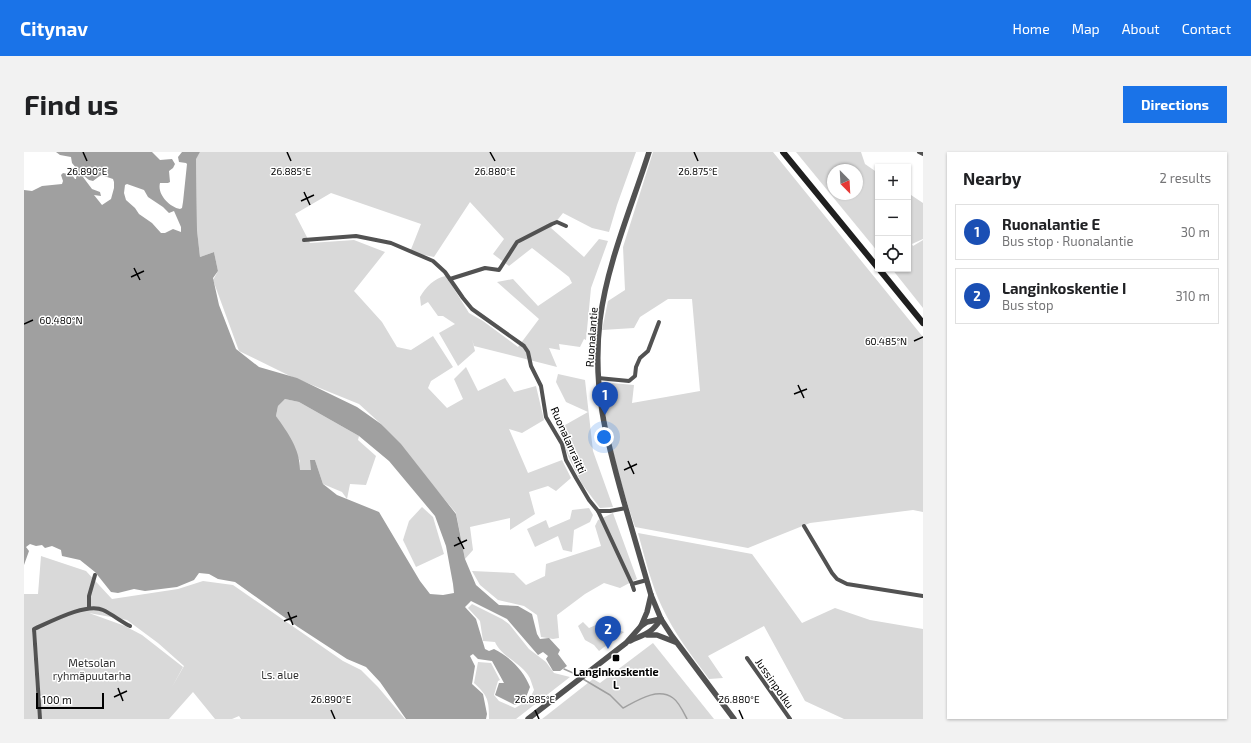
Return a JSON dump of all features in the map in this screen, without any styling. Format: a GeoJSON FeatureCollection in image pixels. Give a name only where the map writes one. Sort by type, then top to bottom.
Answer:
{"type":"FeatureCollection","features":[{"type":"Feature","properties":{"kind":"main road"},"geometry":{"type":"LineString","coordinates":[[783,152],[875,263]]}},
{"type":"Feature","properties":{"kind":"main road"},"geometry":{"type":"LineString","coordinates":[[882,272],[923,323]]}},
{"type":"Feature","properties":{"kind":"street","name":"Ruonalantie"},"geometry":{"type":"LineString","coordinates":[[649,152],[621,236],[606,289],[600,320],[598,378],[604,429],[651,595],[662,619],[677,643],[734,719]]}},
{"type":"Feature","properties":{"kind":"street"},"geometry":{"type":"LineString","coordinates":[[919,152],[923,154]]}},
{"type":"Feature","properties":{"kind":"street"},"geometry":{"type":"LineString","coordinates":[[450,279],[485,268],[499,270],[517,242],[557,222],[566,226]]}},
{"type":"Feature","properties":{"kind":"street","name":"Ruonalanraitti"},"geometry":{"type":"LineString","coordinates":[[304,240],[356,236],[391,243],[432,261],[441,267],[472,309],[524,346],[528,352],[531,366],[541,386],[546,417],[562,444],[566,460],[572,471],[589,500],[598,511],[634,590]]}},
{"type":"Feature","properties":{"kind":"street"},"geometry":{"type":"LineString","coordinates":[[598,378],[629,381],[635,376],[636,367],[640,358],[648,350],[659,322]]}},
{"type":"Feature","properties":{"kind":"street"},"geometry":{"type":"LineString","coordinates":[[598,511],[610,511],[626,508]]}},
{"type":"Feature","properties":{"kind":"street"},"geometry":{"type":"LineString","coordinates":[[804,526],[832,573],[837,578],[848,584],[923,596]]}},
{"type":"Feature","properties":{"kind":"street"},"geometry":{"type":"LineString","coordinates":[[89,608],[89,596],[95,575]]}},
{"type":"Feature","properties":{"kind":"street"},"geometry":{"type":"LineString","coordinates":[[632,584],[647,580]]}},
{"type":"Feature","properties":{"kind":"street","name":"Ruonalantie"},"geometry":{"type":"LineString","coordinates":[[641,626],[647,612],[651,595]]}},
{"type":"Feature","properties":{"kind":"street"},"geometry":{"type":"LineString","coordinates":[[40,719],[34,629],[92,607],[102,609],[130,626]]}},
{"type":"Feature","properties":{"kind":"street"},"geometry":{"type":"LineString","coordinates":[[528,719],[626,643],[641,626],[648,622],[662,619]]}},
{"type":"Feature","properties":{"kind":"street"},"geometry":{"type":"LineString","coordinates":[[626,643],[655,629],[662,619]]}},
{"type":"Feature","properties":{"kind":"street"},"geometry":{"type":"LineString","coordinates":[[643,635],[658,635],[677,643]]}},
{"type":"Feature","properties":{"kind":"street","name":"Jussinpolku"},"geometry":{"type":"LineString","coordinates":[[747,658],[790,719]]}},
{"type":"Feature","properties":{"kind":"green space"},"geometry":{"type":"Polygon","coordinates":[[[200,152],[636,152],[609,232],[592,228],[563,213],[551,228],[584,257],[599,239],[608,241],[591,288],[586,340],[584,339],[580,347],[559,344],[560,350],[549,348],[557,367],[474,346],[472,339],[475,351],[458,366],[439,333],[455,324],[443,316],[438,316],[428,302],[421,306],[420,297],[425,290],[434,281],[446,276],[469,313],[483,321],[518,347],[539,319],[497,282],[513,279],[538,306],[572,283],[569,277],[532,248],[509,266],[493,254],[504,239],[470,202],[434,257],[410,252],[421,224],[331,193],[295,214],[310,243],[354,240],[385,252],[354,291],[382,322],[397,347],[411,350],[433,336],[453,367],[431,381],[428,388],[447,408],[463,399],[454,379],[466,367],[478,391],[505,378],[514,392],[536,386],[544,420],[522,433],[509,429],[528,473],[562,460],[571,478],[556,491],[548,486],[529,492],[535,514],[510,530],[510,518],[470,527],[473,550],[465,559],[456,513],[381,424],[359,404],[290,376],[239,351],[213,280],[218,271],[214,252],[200,257],[197,230],[196,158],[200,152]]]}},
{"type":"Feature","properties":{"kind":"green space"},"geometry":{"type":"Polygon","coordinates":[[[653,152],[773,152],[923,337],[923,512],[913,510],[810,523],[748,548],[635,527],[614,455],[606,419],[601,382],[634,385],[632,403],[700,391],[692,299],[668,299],[640,317],[634,328],[602,330],[608,301],[625,290],[623,247],[653,152]]]}},
{"type":"Feature","properties":{"kind":"green space"},"geometry":{"type":"Polygon","coordinates":[[[796,152],[861,152],[865,164],[875,171],[875,248],[835,200],[863,200],[863,164],[827,164],[827,190],[796,152]]]}},
{"type":"Feature","properties":{"kind":"green space"},"geometry":{"type":"Polygon","coordinates":[[[911,195],[923,203],[923,239],[912,244],[913,246],[923,240],[923,308],[894,272],[911,272],[911,195]]]}},
{"type":"Feature","properties":{"kind":"green space"},"geometry":{"type":"Polygon","coordinates":[[[558,374],[585,380],[593,451],[613,507],[600,508],[582,484],[569,458],[558,429],[588,412],[566,402],[556,382],[558,374]]]}},
{"type":"Feature","properties":{"kind":"green space"},"geometry":{"type":"Polygon","coordinates":[[[285,399],[299,402],[359,436],[358,440],[376,456],[366,485],[350,484],[347,499],[342,492],[323,484],[315,460],[311,470],[300,470],[300,461],[276,416],[278,406],[285,399]]]}},
{"type":"Feature","properties":{"kind":"green space"},"geometry":{"type":"Polygon","coordinates":[[[422,507],[433,517],[444,554],[416,567],[403,540],[409,521],[422,507]]]}},
{"type":"Feature","properties":{"kind":"green space"},"geometry":{"type":"Polygon","coordinates":[[[589,508],[593,515],[590,522],[574,530],[572,552],[563,550],[558,536],[535,547],[527,529],[546,520],[549,528],[570,519],[572,510],[589,508]]]}},
{"type":"Feature","properties":{"kind":"green space"},"geometry":{"type":"Polygon","coordinates":[[[613,513],[637,579],[620,588],[604,583],[585,594],[557,615],[559,638],[553,639],[541,637],[537,615],[524,606],[498,600],[480,585],[472,571],[514,573],[526,585],[545,576],[546,564],[601,546],[595,526],[598,520],[613,513]]]}},
{"type":"Feature","properties":{"kind":"green space"},"geometry":{"type":"Polygon","coordinates":[[[638,533],[752,554],[802,623],[835,608],[870,620],[923,629],[923,719],[844,719],[805,701],[764,626],[708,656],[723,678],[709,679],[678,635],[662,607],[651,580],[638,533]]]}},
{"type":"Feature","properties":{"kind":"green space"},"geometry":{"type":"Polygon","coordinates":[[[41,556],[86,571],[112,599],[178,589],[203,581],[233,585],[343,661],[361,670],[378,687],[405,719],[241,719],[239,716],[232,719],[215,719],[193,692],[169,719],[41,719],[36,630],[32,632],[38,719],[24,719],[24,594],[38,594],[41,556]],[[89,613],[125,626],[142,635],[183,667],[172,687],[184,666],[158,643],[127,620],[89,613]]]}},
{"type":"Feature","properties":{"kind":"green space"},"geometry":{"type":"Polygon","coordinates":[[[472,604],[509,624],[529,649],[546,662],[554,673],[570,677],[516,719],[489,719],[487,699],[474,683],[478,662],[491,663],[500,680],[498,681],[494,695],[499,701],[515,708],[529,700],[534,690],[531,680],[520,666],[501,651],[495,642],[483,641],[480,621],[468,608],[472,604]]]}},
{"type":"Feature","properties":{"kind":"green space"},"geometry":{"type":"Polygon","coordinates":[[[583,622],[589,628],[596,625],[608,638],[618,630],[624,632],[599,651],[594,645],[585,640],[578,626],[583,622]]]}},
{"type":"Feature","properties":{"kind":"green space"},"geometry":{"type":"Polygon","coordinates":[[[653,643],[714,719],[542,719],[593,679],[600,683],[653,643]]]}},
{"type":"Feature","properties":{"kind":"shaded area"},"geometry":{"type":"Polygon","coordinates":[[[56,152],[152,152],[160,160],[172,159],[175,164],[169,171],[170,182],[160,183],[160,191],[168,203],[180,209],[182,208],[183,202],[187,164],[179,162],[178,157],[182,152],[200,152],[196,159],[197,230],[200,257],[214,252],[218,271],[213,278],[219,305],[236,349],[259,367],[297,378],[357,407],[381,424],[401,444],[456,514],[465,559],[476,585],[499,605],[518,606],[532,614],[537,634],[540,639],[549,638],[560,650],[558,654],[567,666],[560,671],[553,671],[546,659],[548,656],[543,652],[538,655],[507,619],[471,601],[465,607],[476,619],[485,649],[489,651],[494,649],[506,656],[524,675],[530,687],[525,700],[515,705],[495,695],[499,683],[504,683],[492,661],[478,659],[473,654],[470,656],[475,666],[472,684],[483,694],[487,714],[486,719],[406,719],[380,682],[366,667],[347,659],[298,627],[235,582],[218,579],[209,574],[199,573],[194,580],[177,587],[145,591],[134,589],[118,593],[111,592],[95,572],[80,560],[62,556],[61,550],[52,546],[45,548],[42,545],[36,546],[30,544],[26,547],[29,551],[24,565],[24,190],[32,191],[42,186],[62,184],[63,181],[61,175],[63,173],[72,175],[76,179],[77,169],[72,163],[71,157],[60,155],[56,152]],[[101,175],[93,181],[84,176],[83,177],[92,189],[100,192],[101,196],[94,195],[102,205],[111,199],[114,182],[113,179],[101,175]],[[127,184],[125,185],[124,193],[126,200],[139,214],[152,223],[161,233],[165,233],[173,229],[181,232],[181,227],[174,211],[169,213],[148,197],[144,190],[127,184]],[[285,399],[278,406],[276,416],[296,448],[300,470],[311,470],[310,460],[315,460],[323,484],[337,495],[379,512],[420,581],[430,594],[443,595],[454,593],[446,546],[435,516],[389,461],[359,436],[299,402],[285,399]]]}},
{"type":"Feature","properties":{"kind":"waterway"},"geometry":{"type":"LineString","coordinates":[[564,669],[580,676]]}},
{"type":"Feature","properties":{"kind":"waterway"},"geometry":{"type":"LineString","coordinates":[[583,679],[610,695],[623,708],[648,696],[655,694],[667,695],[677,702],[687,719]]}},
{"type":"Feature","properties":{"kind":"place","name":"Ruonalantie E"},"geometry":{"type":"Point","coordinates":[605,415]}},
{"type":"Feature","properties":{"kind":"place","name":"Langinkoskentie I"},"geometry":{"type":"Point","coordinates":[608,649]}},
{"type":"Feature","properties":{"kind":"place","name":"Langinkoskentie L"},"geometry":{"type":"Point","coordinates":[616,658]}},
{"type":"Feature","properties":{"kind":"park label","name":"Metsolan ryhmäpuutarha"},"geometry":{"type":"Point","coordinates":[92,668]}},
{"type":"Feature","properties":{"kind":"park label","name":"Ls. alue"},"geometry":{"type":"Point","coordinates":[280,674]}}]}
